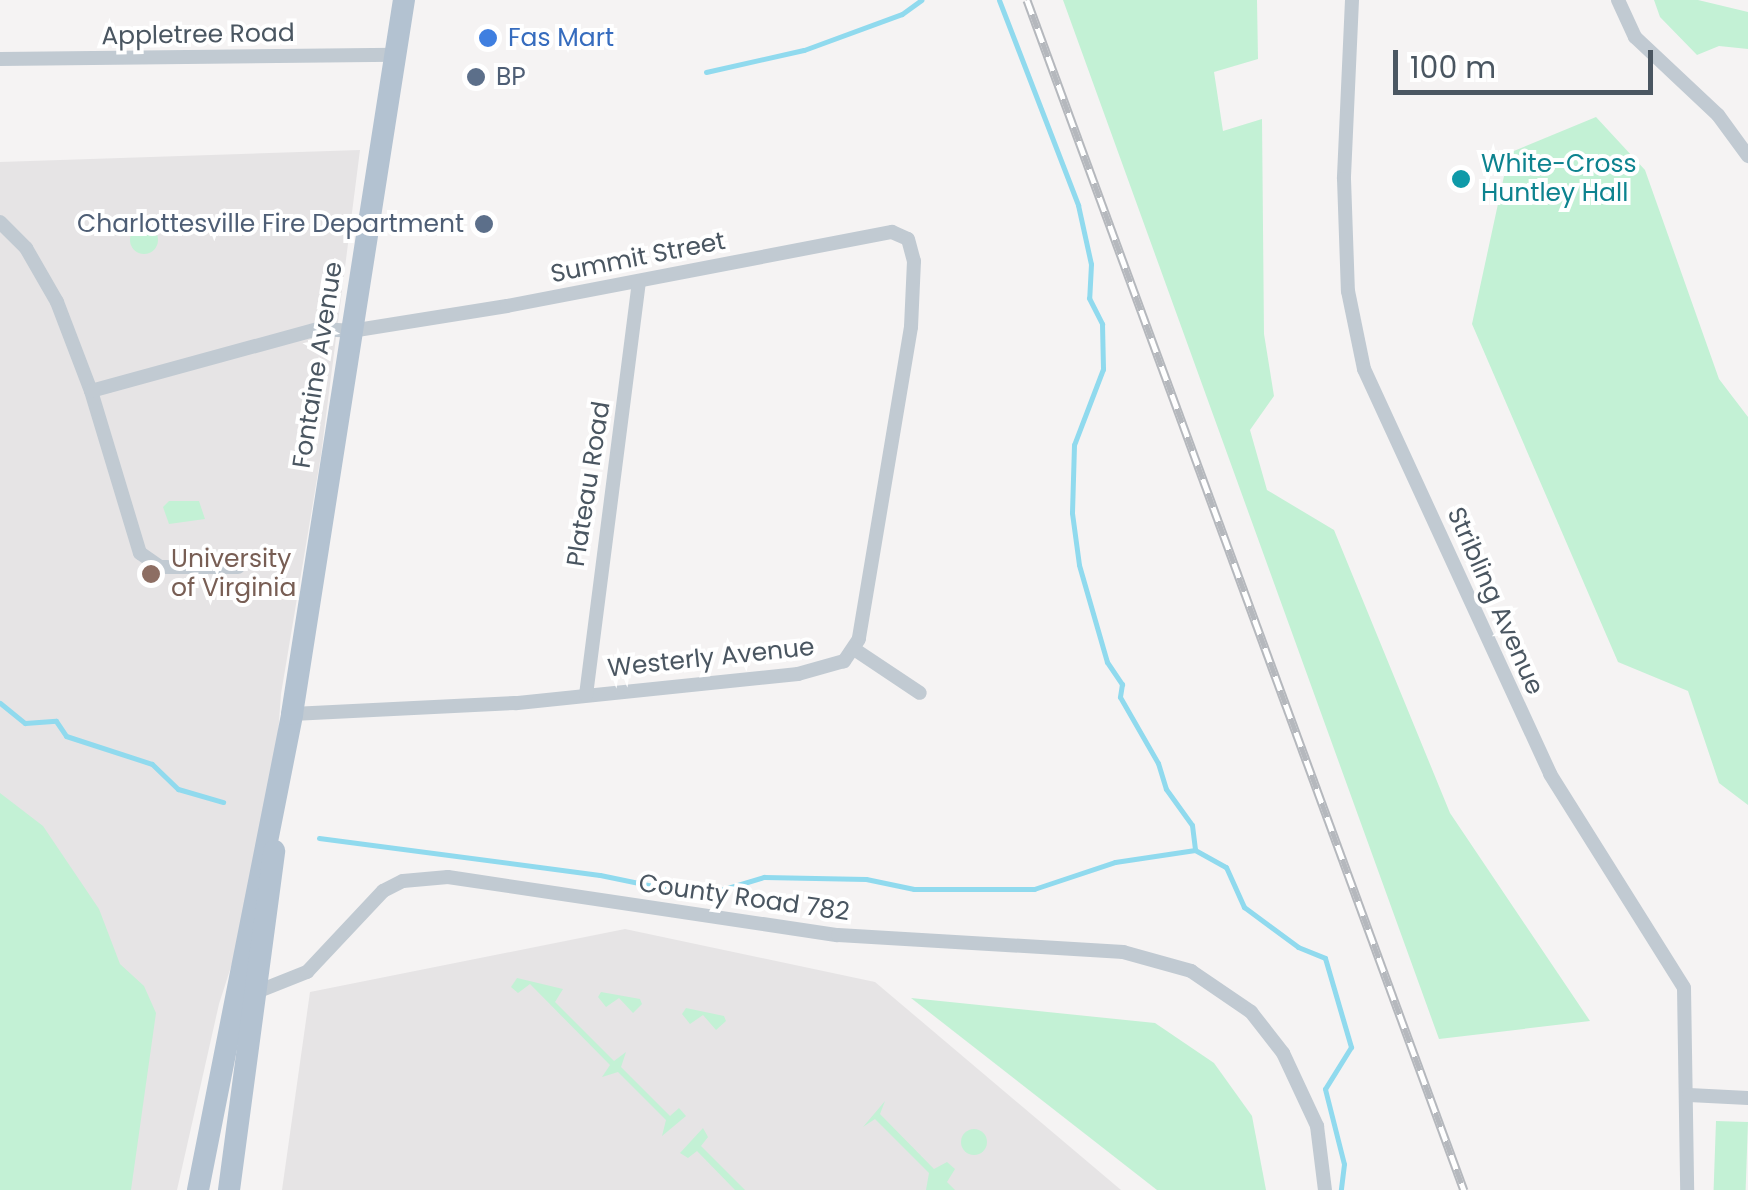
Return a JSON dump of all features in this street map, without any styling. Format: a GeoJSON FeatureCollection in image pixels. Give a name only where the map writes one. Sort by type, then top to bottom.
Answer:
{"type":"FeatureCollection","features":[{"type":"Feature","properties":{"kind":"main road","name":"Fontaine Avenue"},"geometry":{"type":"LineString","coordinates":[[198,1190],[292,714],[404,0]]}},
{"type":"Feature","properties":{"kind":"main road","name":"Fontaine Avenue"},"geometry":{"type":"LineString","coordinates":[[229,1190],[259,991],[287,738]]}},
{"type":"Feature","properties":{"kind":"street","name":"Stribling Avenue"},"geometry":{"type":"LineString","coordinates":[[1352,0],[1346,214],[1348,291],[1364,369],[1542,758],[1684,988],[1689,1008],[1688,1190]]}},
{"type":"Feature","properties":{"kind":"street"},"geometry":{"type":"LineString","coordinates":[[1618,0],[1635,37],[1718,115],[1748,156]]}},
{"type":"Feature","properties":{"kind":"street","name":"Appletree Road"},"geometry":{"type":"LineString","coordinates":[[0,60],[396,54]]}},
{"type":"Feature","properties":{"kind":"street"},"geometry":{"type":"LineString","coordinates":[[0,222],[46,279],[92,391],[140,553],[160,567],[238,567]]}},
{"type":"Feature","properties":{"kind":"street","name":"Summit Street"},"geometry":{"type":"LineString","coordinates":[[92,391],[318,328],[351,331],[639,282],[892,232],[908,238],[914,260],[912,327],[854,649]]}},
{"type":"Feature","properties":{"kind":"street","name":"Plateau Road"},"geometry":{"type":"LineString","coordinates":[[586,694],[639,282]]}},
{"type":"Feature","properties":{"kind":"street"},"geometry":{"type":"LineString","coordinates":[[854,649],[920,693]]}},
{"type":"Feature","properties":{"kind":"street","name":"Westerly Avenue"},"geometry":{"type":"LineString","coordinates":[[292,714],[586,694],[798,674],[832,668],[854,649]]}},
{"type":"Feature","properties":{"kind":"street","name":"County Road 782"},"geometry":{"type":"LineString","coordinates":[[259,991],[307,972],[383,892],[403,881],[448,877],[838,934],[1079,945],[1190,972],[1251,1012],[1283,1053],[1317,1126],[1325,1190]]}},
{"type":"Feature","properties":{"kind":"street"},"geometry":{"type":"LineString","coordinates":[[1689,1095],[1748,1098]]}},
{"type":"Feature","properties":{"kind":"shaded area","name":"University of Virginia"},"geometry":{"type":"Polygon","coordinates":[[[360,150],[321,455],[281,694],[270,845],[219,1004],[177,1190],[0,1190],[0,162],[360,150]]]}},
{"type":"Feature","properties":{"kind":"shaded area"},"geometry":{"type":"Polygon","coordinates":[[[625,929],[875,982],[1121,1190],[282,1190],[310,992],[625,929]]]}},
{"type":"Feature","properties":{"kind":"green space"},"geometry":{"type":"Polygon","coordinates":[[[1063,0],[1257,0],[1258,59],[1214,72],[1223,131],[1262,119],[1264,334],[1274,396],[1250,430],[1267,490],[1334,530],[1450,813],[1590,1021],[1439,1039],[1063,0]]]}},
{"type":"Feature","properties":{"kind":"green space"},"geometry":{"type":"Polygon","coordinates":[[[1654,0],[1698,0],[1748,12],[1748,49],[1719,46],[1697,55],[1660,17],[1654,0]]]}},
{"type":"Feature","properties":{"kind":"green space"},"geometry":{"type":"Polygon","coordinates":[[[1596,117],[1645,170],[1719,379],[1748,417],[1748,805],[1719,783],[1688,691],[1618,662],[1472,324],[1509,153],[1596,117]]]}},
{"type":"Feature","properties":{"kind":"green space"},"geometry":{"type":"Polygon","coordinates":[[[144,226],[154,230],[158,240],[154,250],[144,254],[134,250],[130,240],[134,230],[144,226]]]}},
{"type":"Feature","properties":{"kind":"green space"},"geometry":{"type":"Polygon","coordinates":[[[169,501],[199,501],[205,519],[169,524],[163,507],[169,501]]]}},
{"type":"Feature","properties":{"kind":"green space"},"geometry":{"type":"Polygon","coordinates":[[[0,793],[43,826],[99,909],[120,964],[144,986],[156,1013],[131,1190],[0,1190],[0,793]]]}},
{"type":"Feature","properties":{"kind":"green space"},"geometry":{"type":"Polygon","coordinates":[[[517,978],[563,989],[555,1002],[614,1061],[626,1052],[621,1067],[670,1116],[679,1108],[686,1116],[662,1136],[666,1120],[618,1072],[602,1077],[610,1065],[530,984],[518,993],[511,987],[517,978]]]}},
{"type":"Feature","properties":{"kind":"green space"},"geometry":{"type":"Polygon","coordinates":[[[601,992],[640,999],[642,1004],[633,1013],[619,998],[606,1007],[598,997],[601,992]]]}},
{"type":"Feature","properties":{"kind":"green space"},"geometry":{"type":"Polygon","coordinates":[[[911,998],[1155,1023],[1214,1063],[1252,1116],[1266,1190],[1157,1190],[911,998]]]}},
{"type":"Feature","properties":{"kind":"green space"},"geometry":{"type":"Polygon","coordinates":[[[686,1008],[724,1016],[726,1021],[716,1030],[703,1015],[690,1024],[682,1014],[686,1008]]]}},
{"type":"Feature","properties":{"kind":"green space"},"geometry":{"type":"Polygon","coordinates":[[[885,1101],[880,1114],[934,1169],[947,1162],[955,1169],[947,1182],[955,1190],[926,1190],[929,1173],[875,1119],[863,1127],[885,1101]]]}},
{"type":"Feature","properties":{"kind":"green space"},"geometry":{"type":"Polygon","coordinates":[[[1716,1121],[1748,1122],[1746,1190],[1714,1190],[1716,1121]]]}},
{"type":"Feature","properties":{"kind":"green space"},"geometry":{"type":"Polygon","coordinates":[[[703,1128],[708,1137],[701,1146],[745,1190],[735,1190],[697,1151],[688,1158],[680,1153],[703,1128]]]}},
{"type":"Feature","properties":{"kind":"green space"},"geometry":{"type":"Polygon","coordinates":[[[974,1129],[983,1133],[987,1142],[983,1151],[974,1155],[965,1151],[961,1142],[965,1133],[974,1129]]]}},
{"type":"Feature","properties":{"kind":"waterway"},"geometry":{"type":"LineString","coordinates":[[706,72],[804,50],[902,14],[921,0]]}},
{"type":"Feature","properties":{"kind":"waterway"},"geometry":{"type":"LineString","coordinates":[[999,0],[1078,205],[1091,264],[1089,298],[1102,324],[1103,369],[1074,445],[1072,513],[1079,565],[1107,662],[1122,684],[1120,697],[1158,763],[1166,789],[1192,825],[1195,850]]}},
{"type":"Feature","properties":{"kind":"waterway"},"geometry":{"type":"LineString","coordinates":[[0,703],[25,723],[56,721],[66,736],[152,764],[178,789],[223,802]]}},
{"type":"Feature","properties":{"kind":"waterway"},"geometry":{"type":"LineString","coordinates":[[319,838],[600,875],[701,896],[764,877],[866,879],[914,889],[1034,889],[1115,862],[1195,850],[1226,867],[1244,907],[1298,947],[1325,958],[1351,1047],[1325,1089],[1344,1164],[1341,1190]]}},
{"type":"Feature","properties":{"kind":"railway"},"geometry":{"type":"LineString","coordinates":[[1027,0],[1464,1190]]}},
{"type":"Feature","properties":{"kind":"place","name":"Fas Mart"},"geometry":{"type":"Point","coordinates":[488,38]}},
{"type":"Feature","properties":{"kind":"place","name":"BP"},"geometry":{"type":"Point","coordinates":[476,77]}},
{"type":"Feature","properties":{"kind":"place","name":"White-Cross Huntley Hall"},"geometry":{"type":"Point","coordinates":[1461,179]}},
{"type":"Feature","properties":{"kind":"place","name":"Charlottesville Fire Department"},"geometry":{"type":"Point","coordinates":[484,224]}},
{"type":"Feature","properties":{"kind":"place","name":"University of Virginia"},"geometry":{"type":"Point","coordinates":[151,574]}}]}
